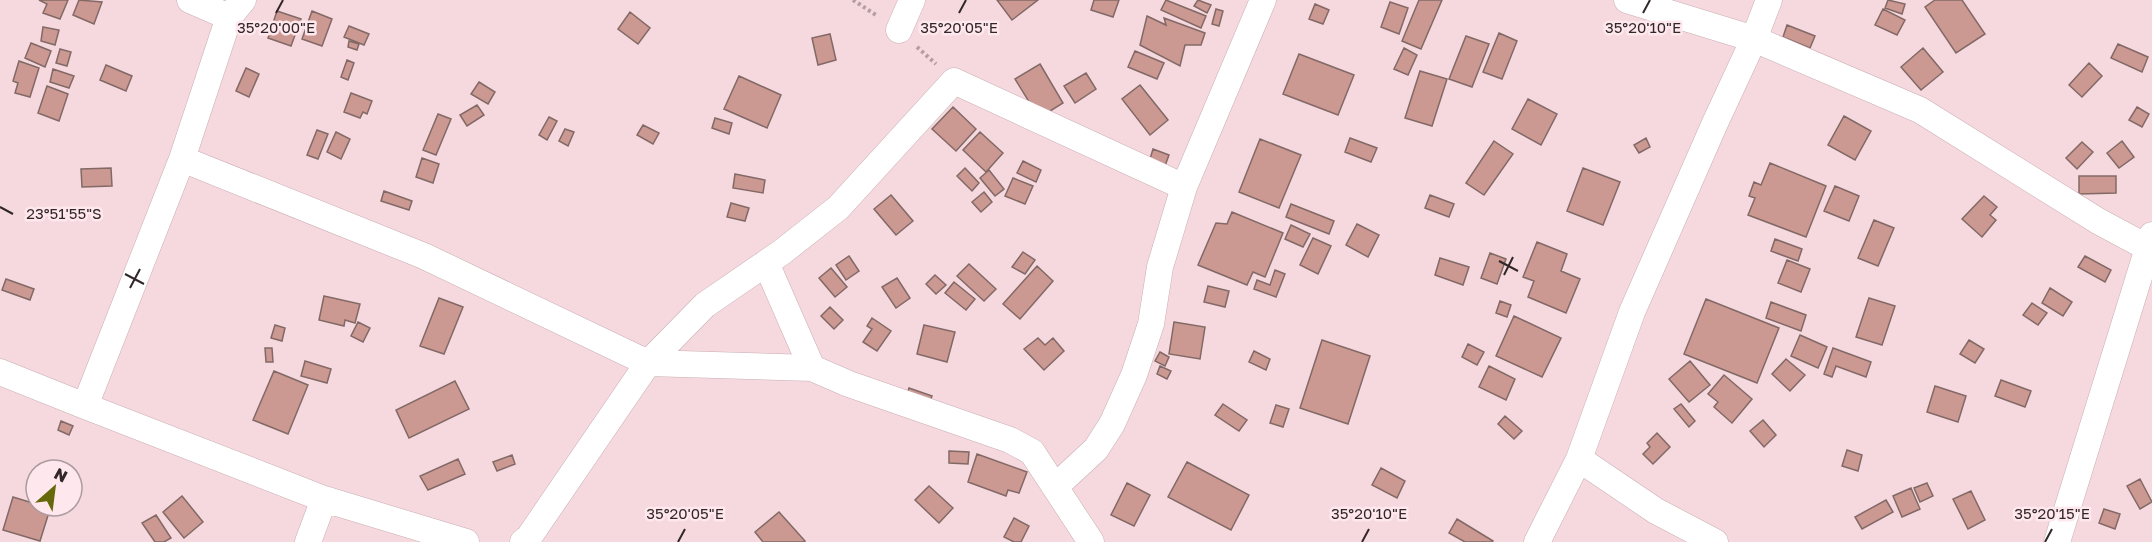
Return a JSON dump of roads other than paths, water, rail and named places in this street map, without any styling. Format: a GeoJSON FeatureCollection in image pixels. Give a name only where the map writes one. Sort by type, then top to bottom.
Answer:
{"type":"FeatureCollection","features":[{"type":"Feature","properties":{"kind":"street"},"geometry":{"type":"LineString","coordinates":[[85,406],[182,159],[236,8],[190,0]]}},
{"type":"Feature","properties":{"kind":"street"},"geometry":{"type":"LineString","coordinates":[[899,30],[912,0]]}},
{"type":"Feature","properties":{"kind":"street"},"geometry":{"type":"LineString","coordinates":[[1055,487],[1096,449],[1112,424],[1134,375],[1150,324],[1160,267],[1184,187],[1263,0]]}},
{"type":"Feature","properties":{"kind":"street"},"geometry":{"type":"LineString","coordinates":[[1627,0],[1754,39],[1920,110],[2089,215],[2151,245],[2057,542]]}},
{"type":"Feature","properties":{"kind":"street"},"geometry":{"type":"LineString","coordinates":[[1537,542],[1579,459],[1632,312],[1754,39],[1769,0]]}},
{"type":"Feature","properties":{"kind":"street"},"geometry":{"type":"LineString","coordinates":[[523,542],[529,537],[648,363],[705,304],[766,263],[837,208],[954,81],[1184,187]]}},
{"type":"Feature","properties":{"kind":"street"},"geometry":{"type":"LineString","coordinates":[[182,159],[424,256],[648,363],[812,368],[849,384],[1010,440],[1032,452],[1091,542]]}},
{"type":"Feature","properties":{"kind":"street"},"geometry":{"type":"LineString","coordinates":[[766,263],[812,368]]}},
{"type":"Feature","properties":{"kind":"street"},"geometry":{"type":"LineString","coordinates":[[0,372],[324,499],[466,542]]}},
{"type":"Feature","properties":{"kind":"street"},"geometry":{"type":"LineString","coordinates":[[1579,459],[1656,511],[1715,542]]}},
{"type":"Feature","properties":{"kind":"street"},"geometry":{"type":"LineString","coordinates":[[308,542],[324,499]]}}]}
